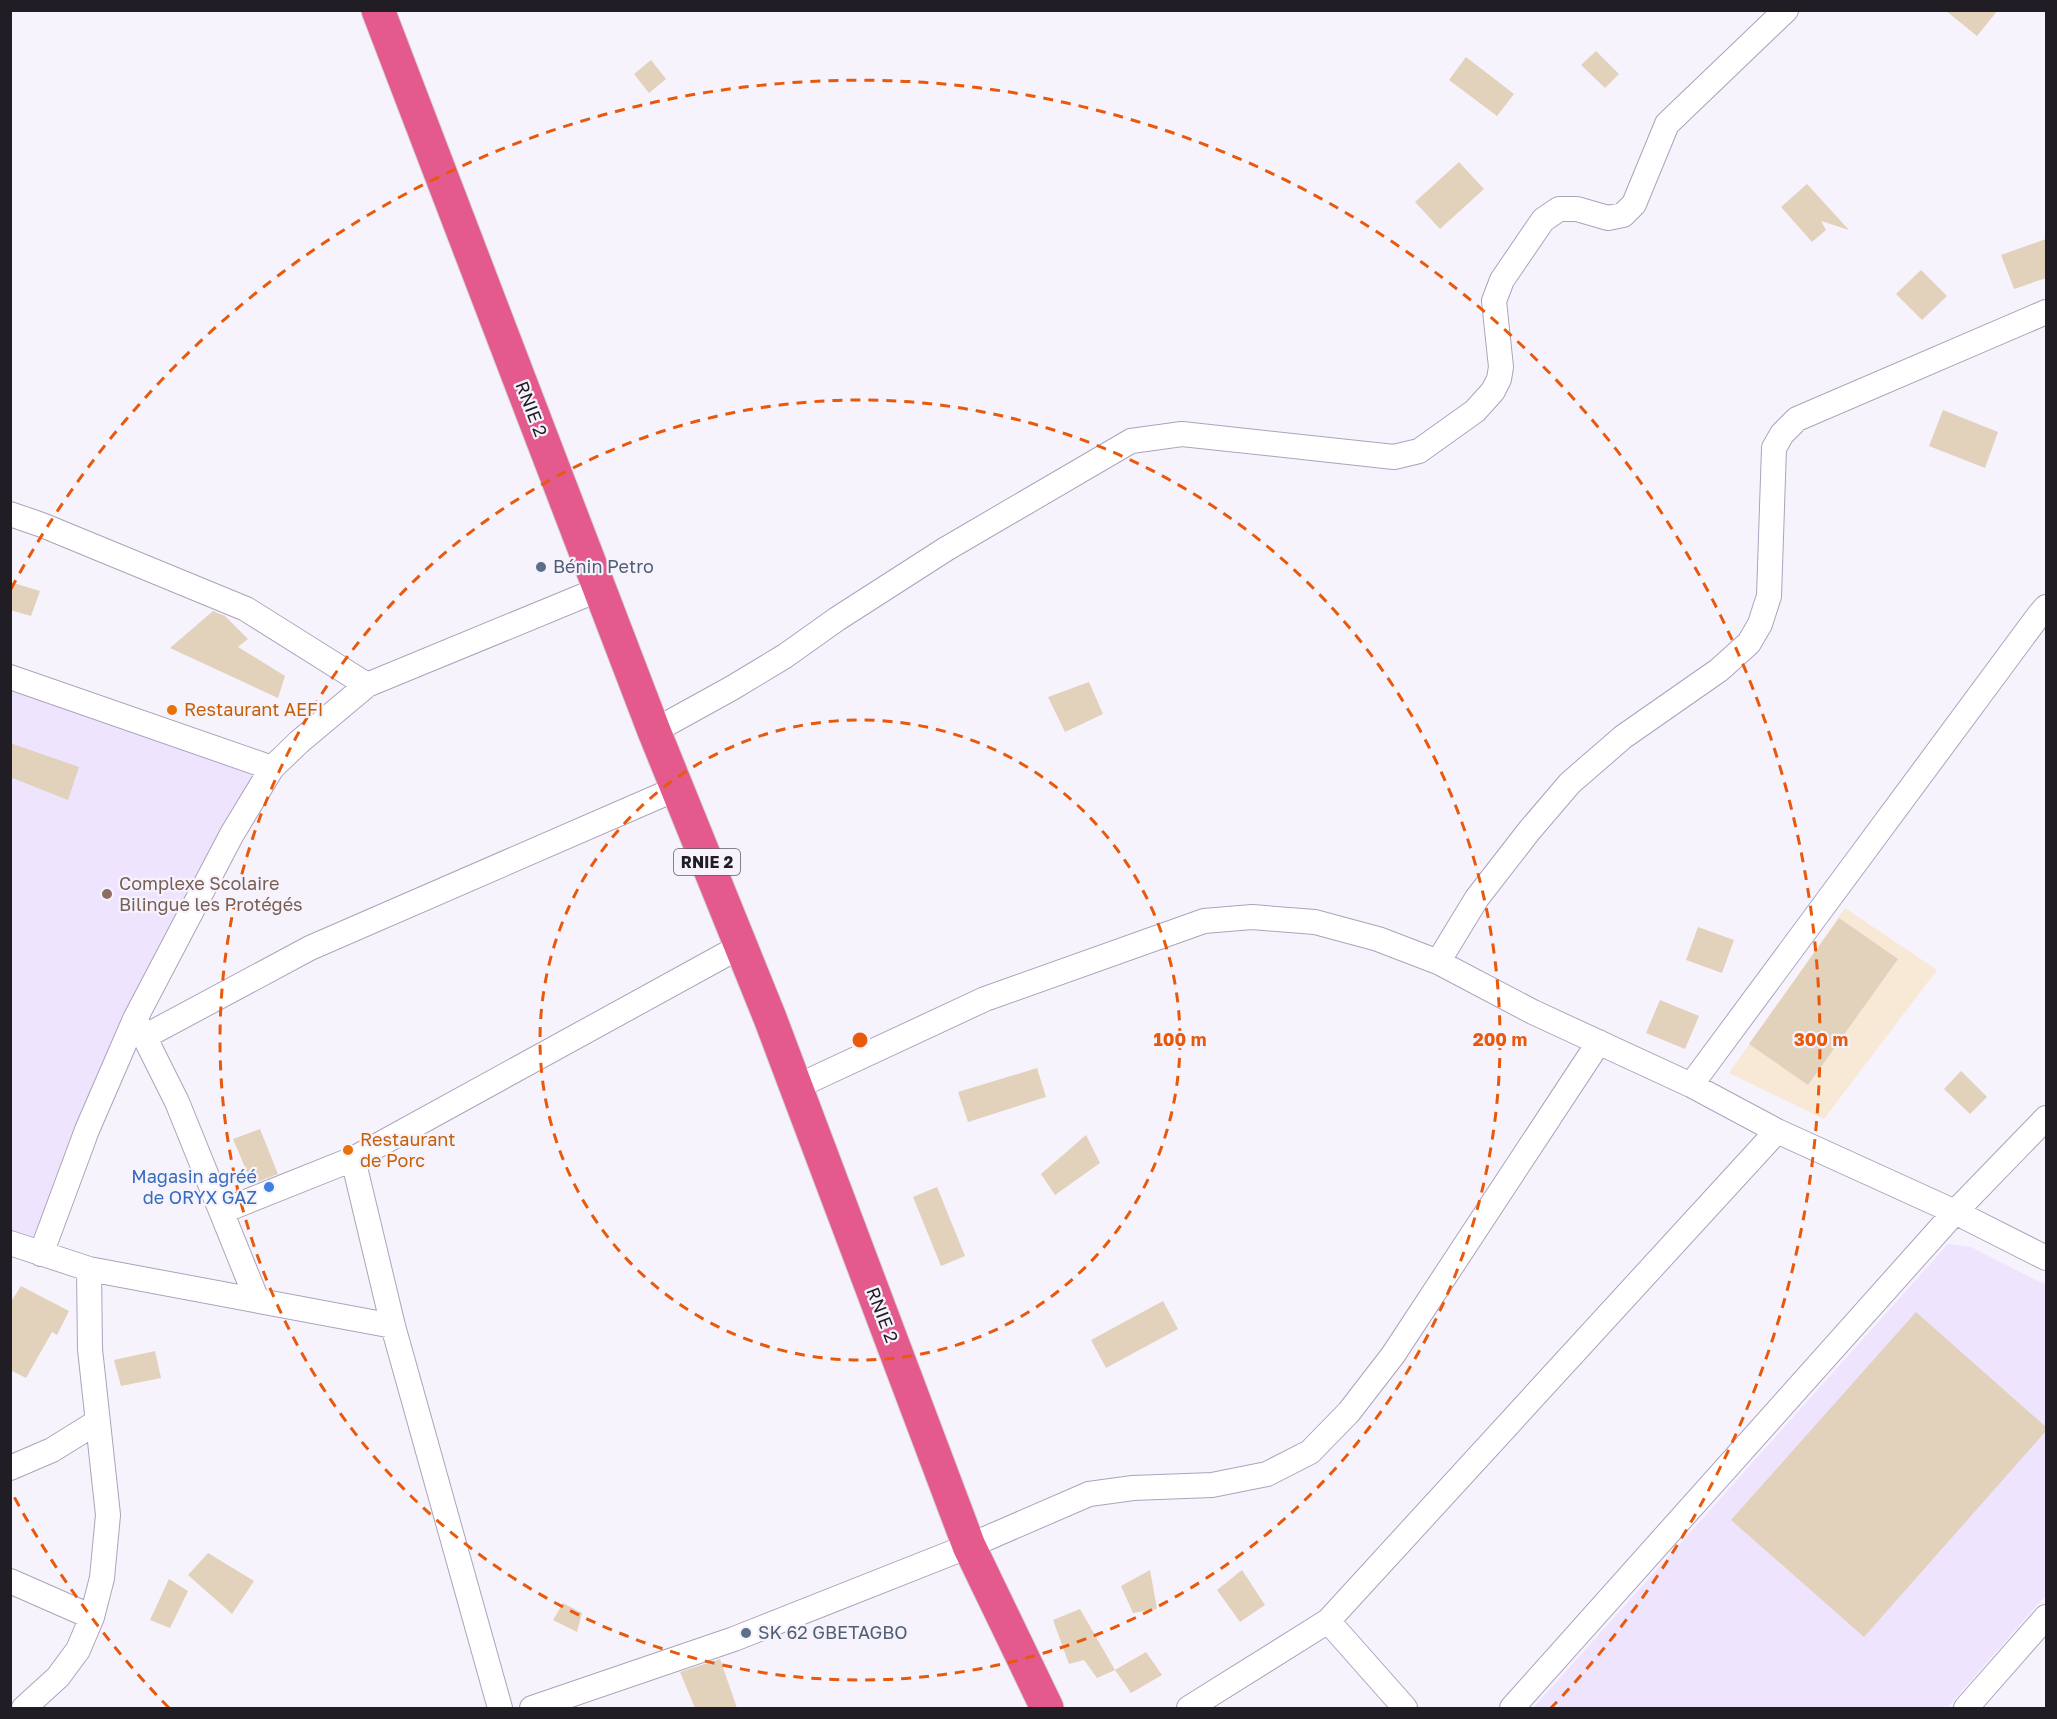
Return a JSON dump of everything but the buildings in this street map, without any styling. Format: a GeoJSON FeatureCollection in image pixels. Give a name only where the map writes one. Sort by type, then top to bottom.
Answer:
{"type":"FeatureCollection","features":[{"type":"Feature","properties":{"kind":"highway","name":"RNIE 2"},"geometry":{"type":"LineString","coordinates":[[378,10],[654,731],[796,1087],[969,1546],[1047,1708]]}},
{"type":"Feature","properties":{"kind":"street"},"geometry":{"type":"LineString","coordinates":[[654,731],[777,662],[837,619],[946,549],[1131,441],[1182,434],[1394,457],[1419,451],[1475,411],[1499,379],[1501,367],[1494,301],[1502,280],[1543,220],[1559,209],[1577,209],[1608,218],[1623,215],[1634,204],[1667,124],[1786,10]]}},
{"type":"Feature","properties":{"kind":"street"},"geometry":{"type":"LineString","coordinates":[[1438,962],[1477,898],[1570,783],[1623,737],[1719,670],[1749,643],[1760,624],[1769,596],[1773,448],[1782,434],[1797,419],[2046,312]]}},
{"type":"Feature","properties":{"kind":"street"},"geometry":{"type":"LineString","coordinates":[[10,514],[246,609],[367,685]]}},
{"type":"Feature","properties":{"kind":"street"},"geometry":{"type":"LineString","coordinates":[[41,1254],[91,1121],[140,1028],[232,834],[272,768],[299,742],[367,685],[600,588]]}},
{"type":"Feature","properties":{"kind":"street"},"geometry":{"type":"LineString","coordinates":[[1691,1085],[2046,608]]}},
{"type":"Feature","properties":{"kind":"street"},"geometry":{"type":"LineString","coordinates":[[10,677],[272,768]]}},
{"type":"Feature","properties":{"kind":"street"},"geometry":{"type":"LineString","coordinates":[[140,1028],[310,948],[678,788]]}},
{"type":"Feature","properties":{"kind":"street"},"geometry":{"type":"LineString","coordinates":[[796,1087],[985,999],[1204,921],[1252,916],[1315,922],[1378,939],[1438,962],[1533,1012],[1691,1085],[1776,1131],[1955,1212],[2046,1258]]}},
{"type":"Feature","properties":{"kind":"street"},"geometry":{"type":"LineString","coordinates":[[223,1211],[353,1159],[741,946]]}},
{"type":"Feature","properties":{"kind":"street"},"geometry":{"type":"LineString","coordinates":[[140,1028],[177,1102],[223,1211],[257,1300]]}},
{"type":"Feature","properties":{"kind":"street"},"geometry":{"type":"LineString","coordinates":[[532,1708],[734,1639],[969,1546],[1089,1494],[1132,1488],[1212,1485],[1267,1474],[1310,1452],[1349,1412],[1393,1355],[1599,1042]]}},
{"type":"Feature","properties":{"kind":"street"},"geometry":{"type":"LineString","coordinates":[[1512,1708],[1955,1212],[2046,1118]]}},
{"type":"Feature","properties":{"kind":"street"},"geometry":{"type":"LineString","coordinates":[[1189,1708],[1328,1621],[1776,1131]]}},
{"type":"Feature","properties":{"kind":"street"},"geometry":{"type":"LineString","coordinates":[[353,1159],[393,1326],[500,1708]]}},
{"type":"Feature","properties":{"kind":"street"},"geometry":{"type":"LineString","coordinates":[[10,1243],[89,1269],[393,1326]]}},
{"type":"Feature","properties":{"kind":"street"},"geometry":{"type":"LineString","coordinates":[[24,1708],[58,1677],[78,1650],[92,1617],[102,1578],[108,1515],[90,1349],[89,1269]]}},
{"type":"Feature","properties":{"kind":"street"},"geometry":{"type":"LineString","coordinates":[[10,1468],[52,1450],[97,1422]]}},
{"type":"Feature","properties":{"kind":"street"},"geometry":{"type":"LineString","coordinates":[[10,1581],[92,1617]]}},
{"type":"Feature","properties":{"kind":"street"},"geometry":{"type":"LineString","coordinates":[[1966,1708],[2046,1617]]}},
{"type":"Feature","properties":{"kind":"street"},"geometry":{"type":"LineString","coordinates":[[1328,1621],[1405,1708]]}},
{"type":"Feature","properties":{"kind":"shaded area","name":"Complexe Scolaire Bilingue les Protégés"},"geometry":{"type":"Polygon","coordinates":[[[11,677],[272,768],[135,1019],[41,1254],[11,1243],[11,677]]]}},
{"type":"Feature","properties":{"kind":"shaded area"},"geometry":{"type":"Polygon","coordinates":[[[1845,908],[1937,970],[1824,1119],[1729,1073],[1845,908]]]}},
{"type":"Feature","properties":{"kind":"shaded area"},"geometry":{"type":"Polygon","coordinates":[[[1948,1244],[1971,1247],[2046,1285],[2046,1595],[1947,1708],[1533,1708],[1948,1244]]]}},
{"type":"Feature","properties":{"kind":"place","name":"Bénin Petro"},"geometry":{"type":"Point","coordinates":[541,567]}},
{"type":"Feature","properties":{"kind":"place","name":"Restaurant AEFI"},"geometry":{"type":"Point","coordinates":[172,710]}},
{"type":"Feature","properties":{"kind":"place","name":"Complexe Scolaire Bilingue les Protégés"},"geometry":{"type":"Point","coordinates":[107,894]}},
{"type":"Feature","properties":{"kind":"place","name":"Restaurant de Porc"},"geometry":{"type":"Point","coordinates":[348,1150]}},
{"type":"Feature","properties":{"kind":"place","name":"Magasin agréé de ORYX GAZ"},"geometry":{"type":"Point","coordinates":[269,1187]}},
{"type":"Feature","properties":{"kind":"place","name":"SK 62 GBETAGBO"},"geometry":{"type":"Point","coordinates":[746,1633]}}]}
